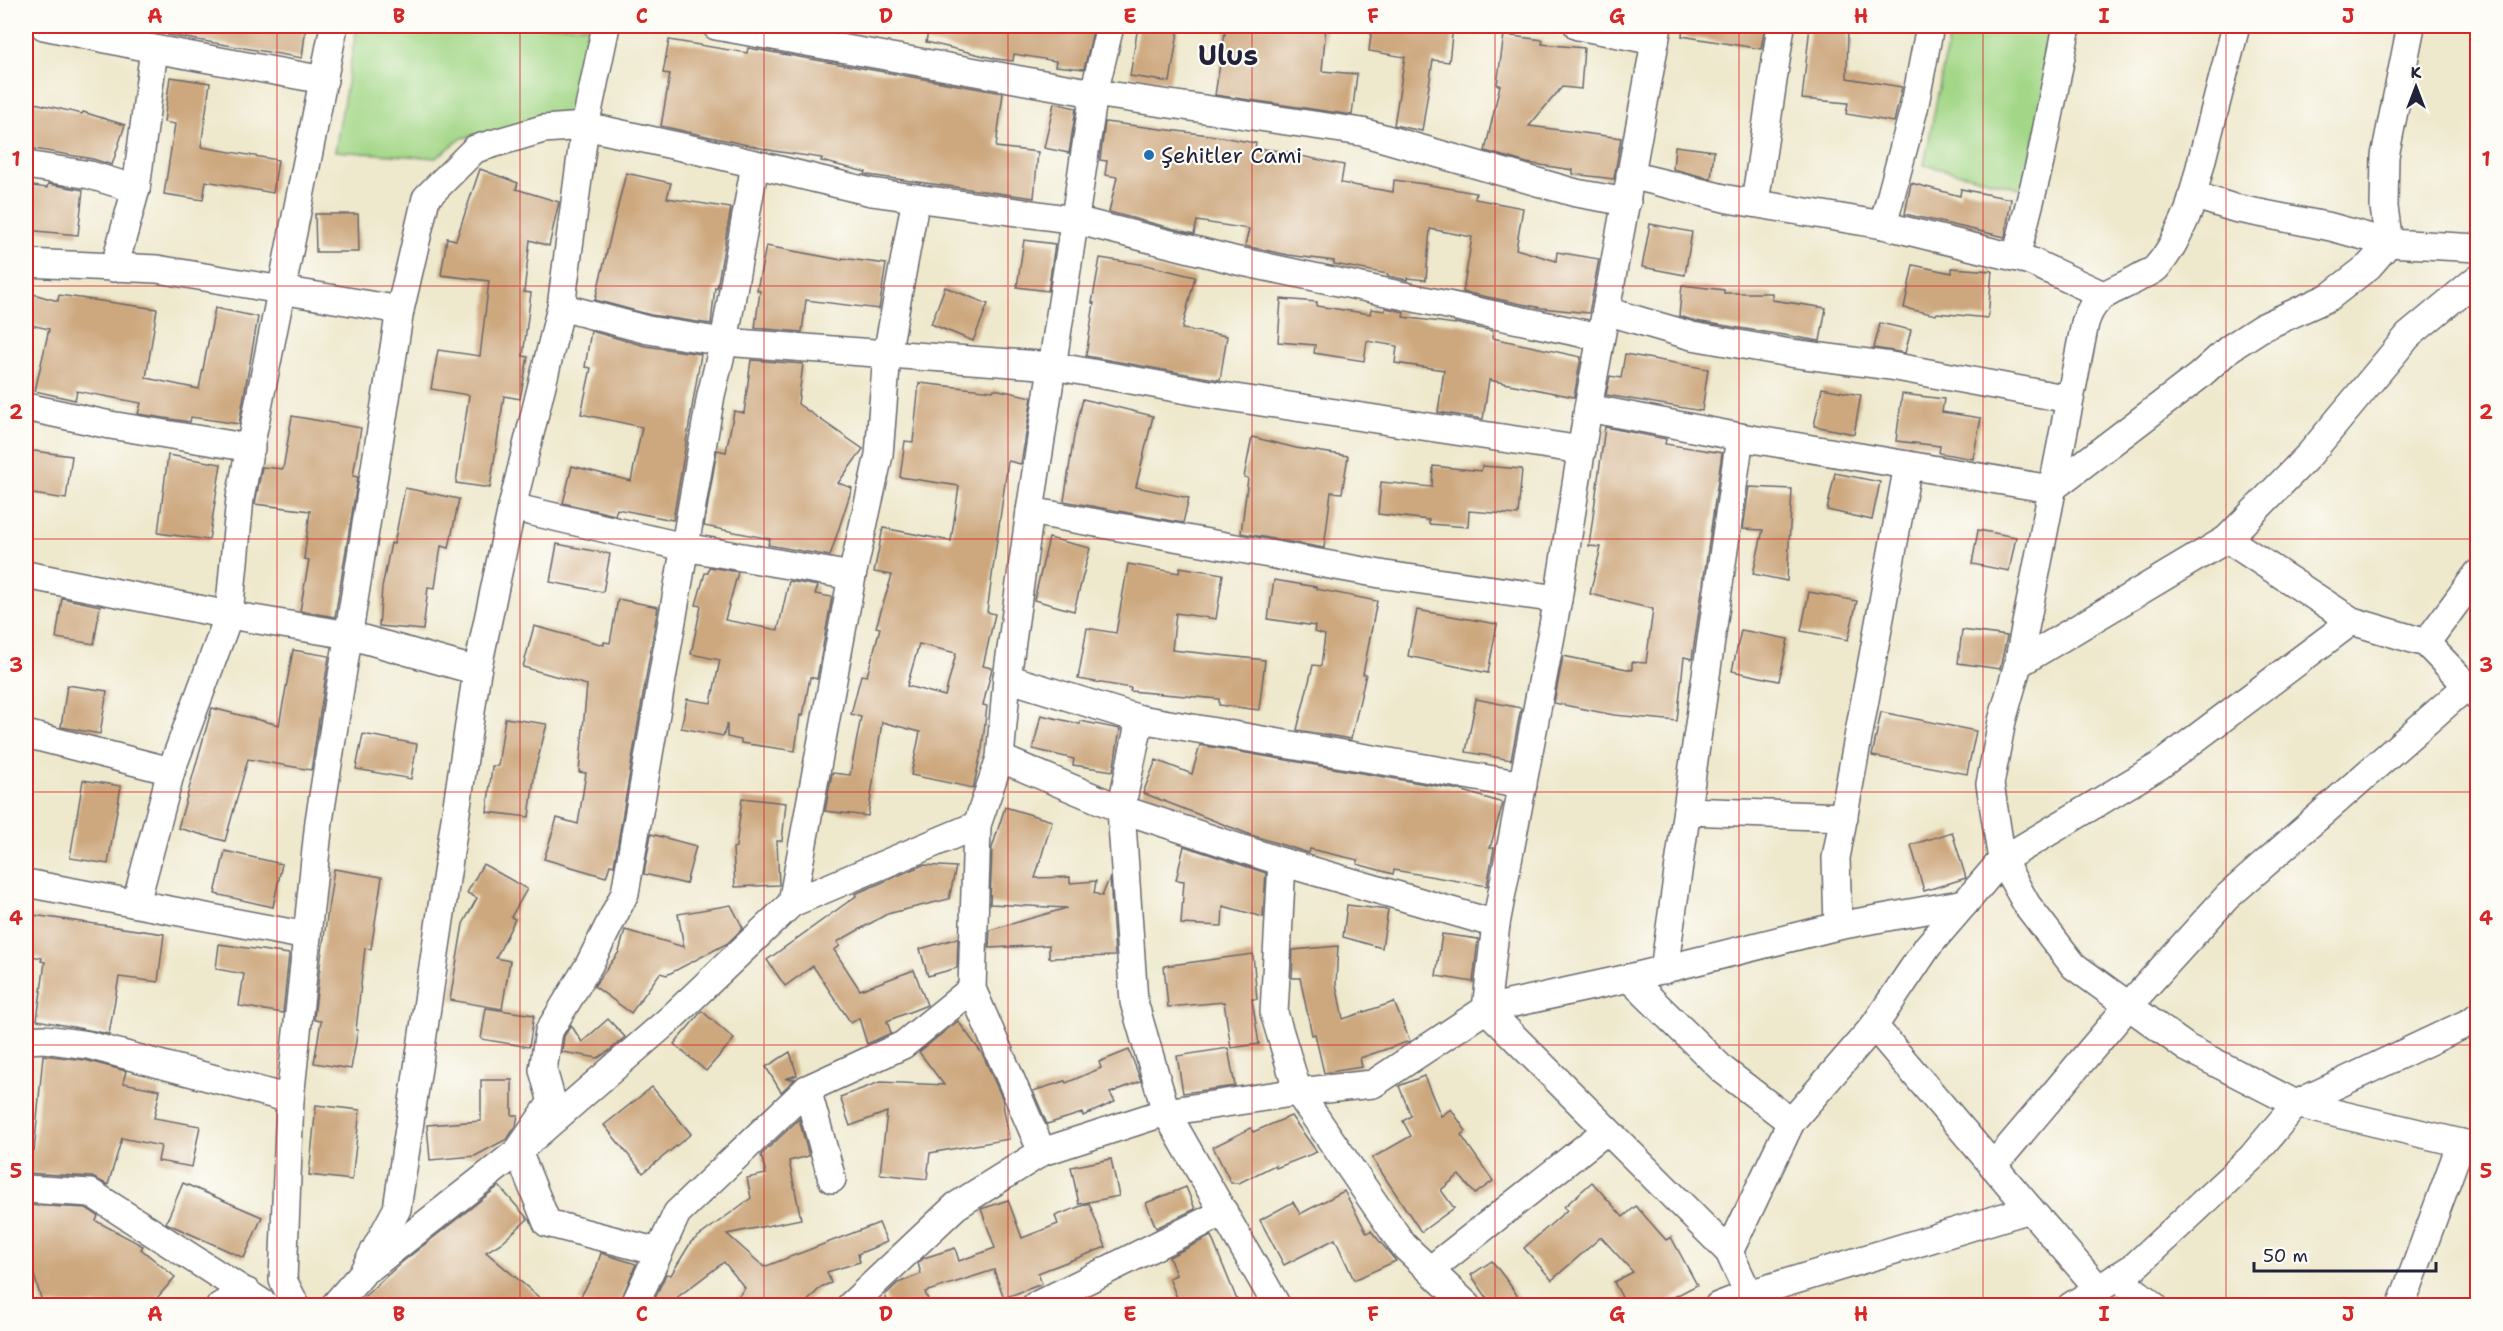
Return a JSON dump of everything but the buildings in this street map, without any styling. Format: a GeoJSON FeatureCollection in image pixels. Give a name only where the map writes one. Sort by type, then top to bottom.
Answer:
{"type":"FeatureCollection","features":[{"type":"Feature","properties":{"kind":"street"},"geometry":{"type":"LineString","coordinates":[[45,26],[154,49],[324,80]]}},
{"type":"Feature","properties":{"kind":"street"},"geometry":{"type":"LineString","coordinates":[[136,903],[171,771],[229,615],[240,498],[334,26]]}},
{"type":"Feature","properties":{"kind":"street"},"geometry":{"type":"LineString","coordinates":[[362,1274],[397,1209],[477,671],[512,507],[561,307],[585,126],[606,26]]}},
{"type":"Feature","properties":{"kind":"street"},"geometry":{"type":"LineString","coordinates":[[716,26],[1095,93],[1362,132],[1576,193],[1627,202]]}},
{"type":"Feature","properties":{"kind":"street"},"geometry":{"type":"LineString","coordinates":[[1042,1152],[972,989],[977,825],[1000,758],[1007,678],[1030,512],[1095,93],[1110,26]]}},
{"type":"Feature","properties":{"kind":"street"},"geometry":{"type":"LineString","coordinates":[[1486,1009],[1496,924],[1558,599],[1600,337],[1621,222],[1627,202],[1656,33],[1578,26]]}},
{"type":"Feature","properties":{"kind":"street"},"geometry":{"type":"LineString","coordinates":[[1755,203],[1781,26]]}},
{"type":"Feature","properties":{"kind":"street"},"geometry":{"type":"LineString","coordinates":[[1883,225],[1914,109],[1930,26]]}},
{"type":"Feature","properties":{"kind":"street"},"geometry":{"type":"LineString","coordinates":[[2016,257],[2040,162],[2067,26]]}},
{"type":"Feature","properties":{"kind":"street"},"geometry":{"type":"LineString","coordinates":[[2236,26],[2189,210],[2176,238],[2155,268],[2120,289],[2103,295],[2090,307],[2069,399],[2018,664],[2002,721],[1990,784],[2002,860],[2026,905],[2074,966],[2187,1047],[2296,1104],[2469,1145],[2401,1305]]}},
{"type":"Feature","properties":{"kind":"street"},"geometry":{"type":"LineString","coordinates":[[1588,408],[1740,437],[2051,489],[2199,376],[2230,348],[2261,328],[2329,297],[2369,266],[2389,243],[2384,207],[2385,156],[2411,26]]}},
{"type":"Feature","properties":{"kind":"street"},"geometry":{"type":"LineString","coordinates":[[114,268],[136,189],[154,49]]}},
{"type":"Feature","properties":{"kind":"street"},"geometry":{"type":"LineString","coordinates":[[296,1305],[283,1280],[290,1098],[319,821],[400,310],[426,198],[475,149],[543,129],[585,126],[871,192],[1075,220],[1238,261],[1600,337]]}},
{"type":"Feature","properties":{"kind":"street"},"geometry":{"type":"LineString","coordinates":[[518,1151],[552,1102],[543,1070],[549,1031],[589,965],[625,892],[711,395],[724,342],[755,164]]}},
{"type":"Feature","properties":{"kind":"street"},"geometry":{"type":"LineString","coordinates":[[26,165],[90,175],[136,189]]}},
{"type":"Feature","properties":{"kind":"street"},"geometry":{"type":"LineString","coordinates":[[1630,175],[1755,203],[1883,225],[2016,257],[2059,273],[2103,295]]}},
{"type":"Feature","properties":{"kind":"street"},"geometry":{"type":"LineString","coordinates":[[2193,195],[2234,208],[2331,227],[2389,243],[2478,248]]}},
{"type":"Feature","properties":{"kind":"street"},"geometry":{"type":"LineString","coordinates":[[792,903],[852,576],[879,455],[887,354],[916,198]]}},
{"type":"Feature","properties":{"kind":"street"},"geometry":{"type":"LineString","coordinates":[[26,263],[157,269],[400,310]]}},
{"type":"Feature","properties":{"kind":"street"},"geometry":{"type":"LineString","coordinates":[[2018,664],[2227,539],[2310,454],[2408,336],[2478,278]]}},
{"type":"Feature","properties":{"kind":"street"},"geometry":{"type":"LineString","coordinates":[[561,307],[648,330],[724,342],[1053,366],[1215,395],[1582,450]]}},
{"type":"Feature","properties":{"kind":"street"},"geometry":{"type":"LineString","coordinates":[[1606,311],[1692,336],[1790,353],[1891,366],[2069,399]]}},
{"type":"Feature","properties":{"kind":"street"},"geometry":{"type":"LineString","coordinates":[[26,407],[110,425],[251,448]]}},
{"type":"Feature","properties":{"kind":"street"},"geometry":{"type":"LineString","coordinates":[[1664,970],[1740,437]]}},
{"type":"Feature","properties":{"kind":"street"},"geometry":{"type":"LineString","coordinates":[[1838,926],[1836,858],[1908,465]]}},
{"type":"Feature","properties":{"kind":"street"},"geometry":{"type":"LineString","coordinates":[[512,507],[684,547],[852,576]]}},
{"type":"Feature","properties":{"kind":"street"},"geometry":{"type":"LineString","coordinates":[[1030,512],[1386,575],[1558,599]]}},
{"type":"Feature","properties":{"kind":"street"},"geometry":{"type":"LineString","coordinates":[[1993,1166],[2129,1005],[2227,897],[2472,691],[2426,643],[2352,621],[2227,539]]}},
{"type":"Feature","properties":{"kind":"street"},"geometry":{"type":"LineString","coordinates":[[2426,643],[2478,573]]}},
{"type":"Feature","properties":{"kind":"street"},"geometry":{"type":"LineString","coordinates":[[26,575],[229,615],[349,635],[477,671]]}},
{"type":"Feature","properties":{"kind":"street"},"geometry":{"type":"LineString","coordinates":[[1729,1252],[1791,1122],[1874,1026],[1928,946],[2002,860],[2159,766],[2352,621]]}},
{"type":"Feature","properties":{"kind":"street"},"geometry":{"type":"LineString","coordinates":[[1007,678],[1140,719],[1523,785]]}},
{"type":"Feature","properties":{"kind":"street"},"geometry":{"type":"LineString","coordinates":[[1140,719],[1121,809],[1134,1002],[1166,1112],[1277,1305]]}},
{"type":"Feature","properties":{"kind":"street"},"geometry":{"type":"LineString","coordinates":[[26,734],[171,771]]}},
{"type":"Feature","properties":{"kind":"street"},"geometry":{"type":"LineString","coordinates":[[1000,758],[1121,809],[1282,862],[1496,924]]}},
{"type":"Feature","properties":{"kind":"street"},"geometry":{"type":"LineString","coordinates":[[1687,811],[1844,817]]}},
{"type":"Feature","properties":{"kind":"street"},"geometry":{"type":"LineString","coordinates":[[334,1305],[362,1274],[518,1151],[670,1019],[792,903],[977,825]]}},
{"type":"Feature","properties":{"kind":"street"},"geometry":{"type":"LineString","coordinates":[[1282,862],[1274,1013],[1298,1092],[1403,1245],[1468,1305]]}},
{"type":"Feature","properties":{"kind":"street"},"geometry":{"type":"LineString","coordinates":[[26,883],[307,936]]}},
{"type":"Feature","properties":{"kind":"street"},"geometry":{"type":"LineString","coordinates":[[850,1305],[956,1206],[1042,1152],[1166,1112],[1298,1092],[1373,1084],[1486,1009],[1664,970],[1838,926],[1965,903]]}},
{"type":"Feature","properties":{"kind":"street"},"geometry":{"type":"LineString","coordinates":[[1629,978],[1723,1070],[1791,1122]]}},
{"type":"Feature","properties":{"kind":"street"},"geometry":{"type":"LineString","coordinates":[[634,1305],[677,1213],[807,1089],[903,1045],[972,989]]}},
{"type":"Feature","properties":{"kind":"street"},"geometry":{"type":"LineString","coordinates":[[1486,1009],[1729,1252],[1752,1300]]}},
{"type":"Feature","properties":{"kind":"street"},"geometry":{"type":"LineString","coordinates":[[2071,1305],[2135,1266],[2251,1158],[2296,1104],[2472,1021],[2478,1016]]}},
{"type":"Feature","properties":{"kind":"street"},"geometry":{"type":"LineString","coordinates":[[1874,1026],[2030,1209],[2108,1283],[2154,1305]]}},
{"type":"Feature","properties":{"kind":"street"},"geometry":{"type":"LineString","coordinates":[[26,1040],[44,1039],[88,1045],[290,1098]]}},
{"type":"Feature","properties":{"kind":"street"},"geometry":{"type":"LineString","coordinates":[[807,1089],[832,1179]]}},
{"type":"Feature","properties":{"kind":"street"},"geometry":{"type":"LineString","coordinates":[[1430,1270],[1606,1131]]}},
{"type":"Feature","properties":{"kind":"street"},"geometry":{"type":"LineString","coordinates":[[518,1151],[546,1223],[659,1252]]}},
{"type":"Feature","properties":{"kind":"street"},"geometry":{"type":"LineString","coordinates":[[26,1189],[91,1193],[257,1299]]}},
{"type":"Feature","properties":{"kind":"street"},"geometry":{"type":"LineString","coordinates":[[1718,1305],[1752,1300],[2030,1209]]}},
{"type":"Feature","properties":{"kind":"street"},"geometry":{"type":"LineString","coordinates":[[1035,1305],[1224,1212]]}},
{"type":"Feature","properties":{"kind":"street"},"geometry":{"type":"LineString","coordinates":[[220,1305],[257,1299]]}},
{"type":"Feature","properties":{"kind":"green space"},"geometry":{"type":"Polygon","coordinates":[[[357,26],[590,26],[576,118],[462,138],[436,158],[335,151],[357,26]]]}},
{"type":"Feature","properties":{"kind":"green space"},"geometry":{"type":"Polygon","coordinates":[[[1951,26],[2059,26],[2024,189],[1924,165],[1951,26]]]}},
{"type":"Feature","properties":{"kind":"place","name":"Şehitler Cami"},"geometry":{"type":"Point","coordinates":[1149,155]}},
{"type":"Feature","properties":{"kind":"district","name":"Ulus"},"geometry":{"type":"Point","coordinates":[1228,55]}}]}
